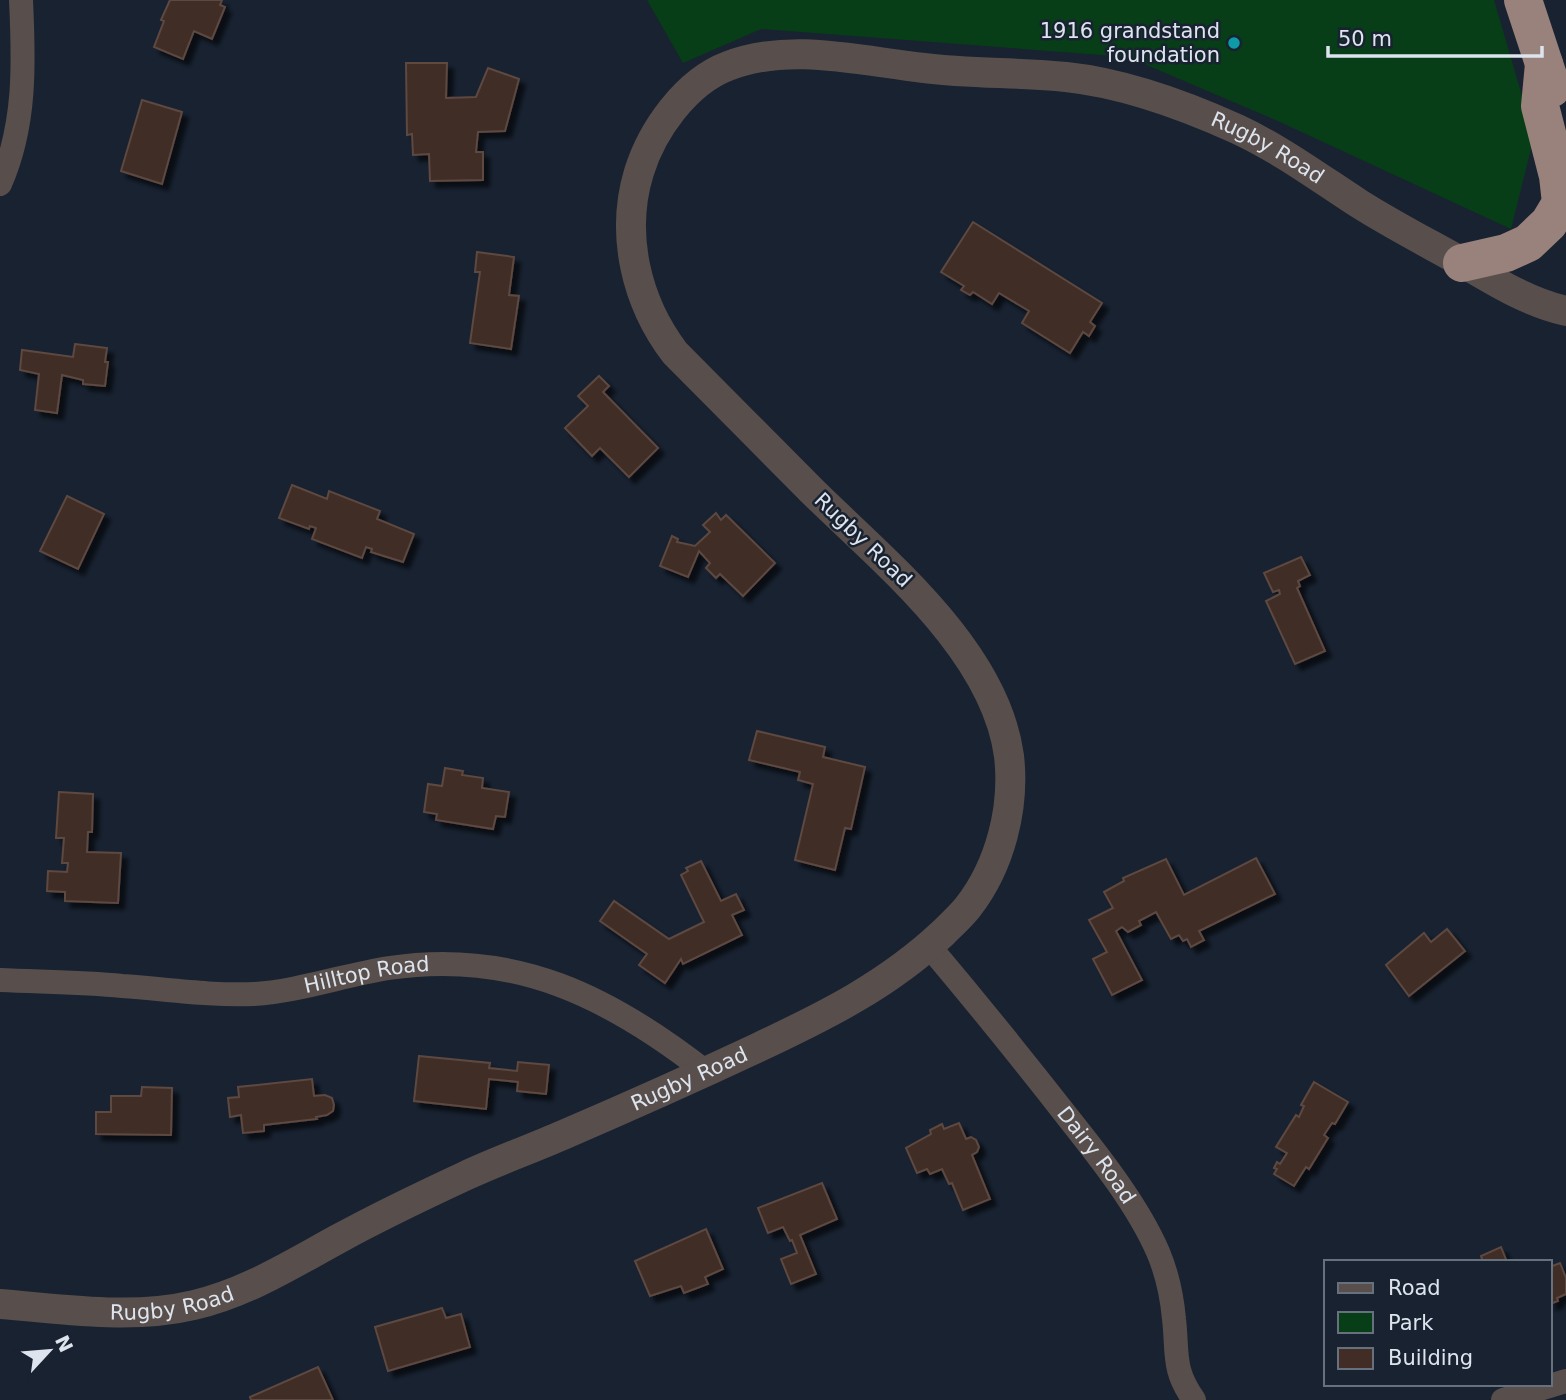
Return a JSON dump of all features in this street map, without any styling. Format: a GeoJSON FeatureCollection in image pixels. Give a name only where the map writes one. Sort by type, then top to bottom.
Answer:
{"type":"FeatureCollection","features":[{"type":"Feature","properties":{"kind":"highway"},"geometry":{"type":"LineString","coordinates":[[1523,0],[1566,130]]}},
{"type":"Feature","properties":{"kind":"highway"},"geometry":{"type":"LineString","coordinates":[[1462,262],[1506,253],[1528,243],[1549,223],[1561,203],[1558,176],[1540,106],[1544,64]]}},
{"type":"Feature","properties":{"kind":"street"},"geometry":{"type":"LineString","coordinates":[[0,184],[19,122],[24,74],[22,0]]}},
{"type":"Feature","properties":{"kind":"street","name":"Rugby Road"},"geometry":{"type":"LineString","coordinates":[[0,1304],[127,1313],[162,1311],[208,1301],[245,1289],[386,1213],[706,1072],[835,1011],[886,980],[929,946],[966,910],[979,892],[995,860],[1009,801],[1009,757],[999,713],[985,686],[953,636],[915,590],[675,353],[649,311],[637,278],[631,243],[632,208],[639,173],[649,147],[667,117],[690,92],[717,71],[771,56],[813,54],[970,74],[1067,77],[1117,87],[1179,105],[1239,130],[1284,154],[1361,205],[1513,293],[1566,311]]}},
{"type":"Feature","properties":{"kind":"street","name":"Dairy Road"},"geometry":{"type":"LineString","coordinates":[[929,946],[1000,1031],[1099,1158],[1138,1215],[1158,1252],[1168,1282],[1174,1320],[1175,1357],[1181,1376],[1194,1400]]}},
{"type":"Feature","properties":{"kind":"street","name":"Hilltop Road"},"geometry":{"type":"LineString","coordinates":[[0,980],[120,985],[211,994],[254,994],[297,989],[388,968],[427,964],[477,965],[516,970],[570,988],[621,1013],[669,1043],[706,1072]]}},
{"type":"Feature","properties":{"kind":"street"},"geometry":{"type":"LineString","coordinates":[[1503,1400],[1549,1386]]}},
{"type":"Feature","properties":{"kind":"green space"},"geometry":{"type":"Polygon","coordinates":[[[647,0],[1494,0],[1534,137],[1511,229],[1280,122],[1128,57],[761,29],[683,63],[647,0]]]}},
{"type":"Feature","properties":{"kind":"building"},"geometry":{"type":"Polygon","coordinates":[[[170,0],[222,0],[220,5],[225,7],[212,39],[194,31],[183,59],[154,47],[170,0]]]}},
{"type":"Feature","properties":{"kind":"building"},"geometry":{"type":"Polygon","coordinates":[[[406,63],[447,63],[446,98],[476,97],[488,68],[519,79],[505,131],[478,132],[476,152],[483,152],[483,180],[430,181],[429,154],[413,155],[412,134],[407,135],[406,63]]]}},
{"type":"Feature","properties":{"kind":"building"},"geometry":{"type":"Polygon","coordinates":[[[142,100],[182,112],[162,184],[121,171],[142,100]]]}},
{"type":"Feature","properties":{"kind":"building"},"geometry":{"type":"Polygon","coordinates":[[[973,222],[1102,303],[1090,322],[1095,326],[1089,336],[1083,332],[1070,353],[1022,323],[1029,311],[999,293],[992,304],[973,292],[970,295],[961,290],[964,286],[941,272],[973,222]]]}},
{"type":"Feature","properties":{"kind":"building"},"geometry":{"type":"Polygon","coordinates":[[[477,252],[514,257],[509,295],[519,296],[511,349],[470,343],[480,272],[475,272],[477,252]]]}},
{"type":"Feature","properties":{"kind":"building"},"geometry":{"type":"Polygon","coordinates":[[[75,344],[107,348],[105,386],[83,384],[83,380],[62,375],[57,413],[35,410],[39,374],[20,370],[22,350],[73,357],[75,344]]]}},
{"type":"Feature","properties":{"kind":"building"},"geometry":{"type":"Polygon","coordinates":[[[599,376],[609,386],[603,392],[658,448],[629,477],[600,448],[592,456],[565,428],[588,406],[578,396],[599,376]]]}},
{"type":"Feature","properties":{"kind":"building"},"geometry":{"type":"Polygon","coordinates":[[[292,485],[327,499],[329,491],[380,511],[377,519],[414,534],[403,562],[371,552],[372,549],[366,547],[362,558],[312,539],[316,528],[310,526],[309,529],[279,518],[292,485]]]}},
{"type":"Feature","properties":{"kind":"building"},"geometry":{"type":"Polygon","coordinates":[[[67,496],[104,514],[78,569],[40,551],[67,496]]]}},
{"type":"Feature","properties":{"kind":"building"},"geometry":{"type":"Polygon","coordinates":[[[716,513],[721,520],[726,515],[775,563],[743,596],[720,574],[716,578],[706,568],[710,563],[699,551],[688,577],[660,566],[672,536],[678,539],[677,542],[695,546],[710,532],[703,525],[716,513]]]}},
{"type":"Feature","properties":{"kind":"building"},"geometry":{"type":"Polygon","coordinates":[[[1301,557],[1310,575],[1298,581],[1300,586],[1297,588],[1325,651],[1295,664],[1266,601],[1280,594],[1279,590],[1273,592],[1264,573],[1301,557]]]}},
{"type":"Feature","properties":{"kind":"building"},"geometry":{"type":"Polygon","coordinates":[[[757,731],[825,747],[823,757],[865,767],[851,829],[845,828],[835,870],[795,860],[813,784],[798,780],[800,772],[749,760],[757,731]]]}},
{"type":"Feature","properties":{"kind":"building"},"geometry":{"type":"Polygon","coordinates":[[[445,768],[463,771],[462,775],[483,778],[482,788],[509,792],[505,817],[496,816],[493,829],[436,820],[437,814],[424,812],[428,784],[442,786],[445,768]]]}},
{"type":"Feature","properties":{"kind":"building"},"geometry":{"type":"Polygon","coordinates":[[[59,792],[93,794],[92,832],[88,832],[87,852],[121,853],[118,903],[65,901],[65,892],[47,891],[48,871],[67,872],[68,863],[62,863],[64,838],[56,838],[59,792]]]}},
{"type":"Feature","properties":{"kind":"building"},"geometry":{"type":"Polygon","coordinates":[[[1256,858],[1275,894],[1199,931],[1204,940],[1191,947],[1187,939],[1183,941],[1179,935],[1171,939],[1156,912],[1139,921],[1141,925],[1128,932],[1122,927],[1116,931],[1142,980],[1112,995],[1093,959],[1107,952],[1089,920],[1113,908],[1104,892],[1124,881],[1123,878],[1166,859],[1184,895],[1256,858]]]}},
{"type":"Feature","properties":{"kind":"building"},"geometry":{"type":"Polygon","coordinates":[[[701,861],[721,901],[736,894],[744,910],[732,915],[742,935],[683,964],[681,959],[665,983],[639,965],[647,954],[600,921],[614,901],[669,939],[704,922],[681,875],[688,871],[686,868],[701,861]]]}},
{"type":"Feature","properties":{"kind":"building"},"geometry":{"type":"Polygon","coordinates":[[[1447,929],[1465,951],[1409,996],[1386,965],[1424,933],[1431,942],[1447,929]]]}},
{"type":"Feature","properties":{"kind":"building"},"geometry":{"type":"Polygon","coordinates":[[[419,1056],[490,1063],[489,1068],[517,1071],[518,1062],[549,1065],[546,1094],[517,1091],[518,1082],[489,1079],[486,1109],[414,1101],[419,1056]]]}},
{"type":"Feature","properties":{"kind":"building"},"geometry":{"type":"Polygon","coordinates":[[[312,1079],[314,1096],[325,1095],[332,1098],[333,1111],[327,1115],[316,1117],[317,1119],[264,1125],[264,1131],[243,1133],[241,1115],[230,1117],[228,1098],[239,1097],[238,1087],[312,1079]]]}},
{"type":"Feature","properties":{"kind":"building"},"geometry":{"type":"Polygon","coordinates":[[[1314,1082],[1348,1102],[1335,1124],[1332,1123],[1324,1135],[1328,1138],[1309,1169],[1306,1167],[1294,1186],[1274,1174],[1277,1162],[1280,1164],[1287,1153],[1276,1147],[1296,1115],[1299,1117],[1304,1106],[1301,1105],[1314,1082]]]}},
{"type":"Feature","properties":{"kind":"building"},"geometry":{"type":"Polygon","coordinates":[[[142,1087],[172,1088],[171,1135],[96,1134],[96,1112],[111,1112],[111,1096],[141,1096],[142,1087]]]}},
{"type":"Feature","properties":{"kind":"building"},"geometry":{"type":"Polygon","coordinates":[[[959,1123],[966,1139],[971,1137],[976,1140],[979,1147],[972,1155],[990,1199],[963,1210],[952,1183],[949,1184],[942,1169],[930,1174],[927,1169],[917,1173],[906,1148],[931,1134],[930,1130],[942,1124],[944,1129],[959,1123]]]}},
{"type":"Feature","properties":{"kind":"building"},"geometry":{"type":"Polygon","coordinates":[[[822,1183],[837,1219],[800,1235],[816,1274],[791,1284],[781,1259],[797,1253],[792,1240],[790,1241],[783,1227],[768,1233],[758,1208],[822,1183]]]}},
{"type":"Feature","properties":{"kind":"building"},"geometry":{"type":"Polygon","coordinates":[[[706,1229],[723,1269],[705,1277],[708,1284],[684,1293],[681,1286],[650,1296],[635,1261],[706,1229]]]}},
{"type":"Feature","properties":{"kind":"building"},"geometry":{"type":"Polygon","coordinates":[[[1501,1247],[1506,1260],[1482,1260],[1481,1256],[1501,1247]]]}},
{"type":"Feature","properties":{"kind":"building"},"geometry":{"type":"Polygon","coordinates":[[[1560,1263],[1566,1278],[1566,1294],[1552,1303],[1552,1266],[1560,1263]]]}},
{"type":"Feature","properties":{"kind":"building"},"geometry":{"type":"Polygon","coordinates":[[[442,1308],[446,1318],[461,1314],[470,1347],[388,1371],[375,1327],[442,1308]]]}},
{"type":"Feature","properties":{"kind":"building"},"geometry":{"type":"Polygon","coordinates":[[[318,1367],[333,1400],[251,1400],[250,1397],[318,1367]]]}},
{"type":"Feature","properties":{"kind":"place","name":"1916 grandstand foundation"},"geometry":{"type":"Point","coordinates":[1234,43]}}]}
